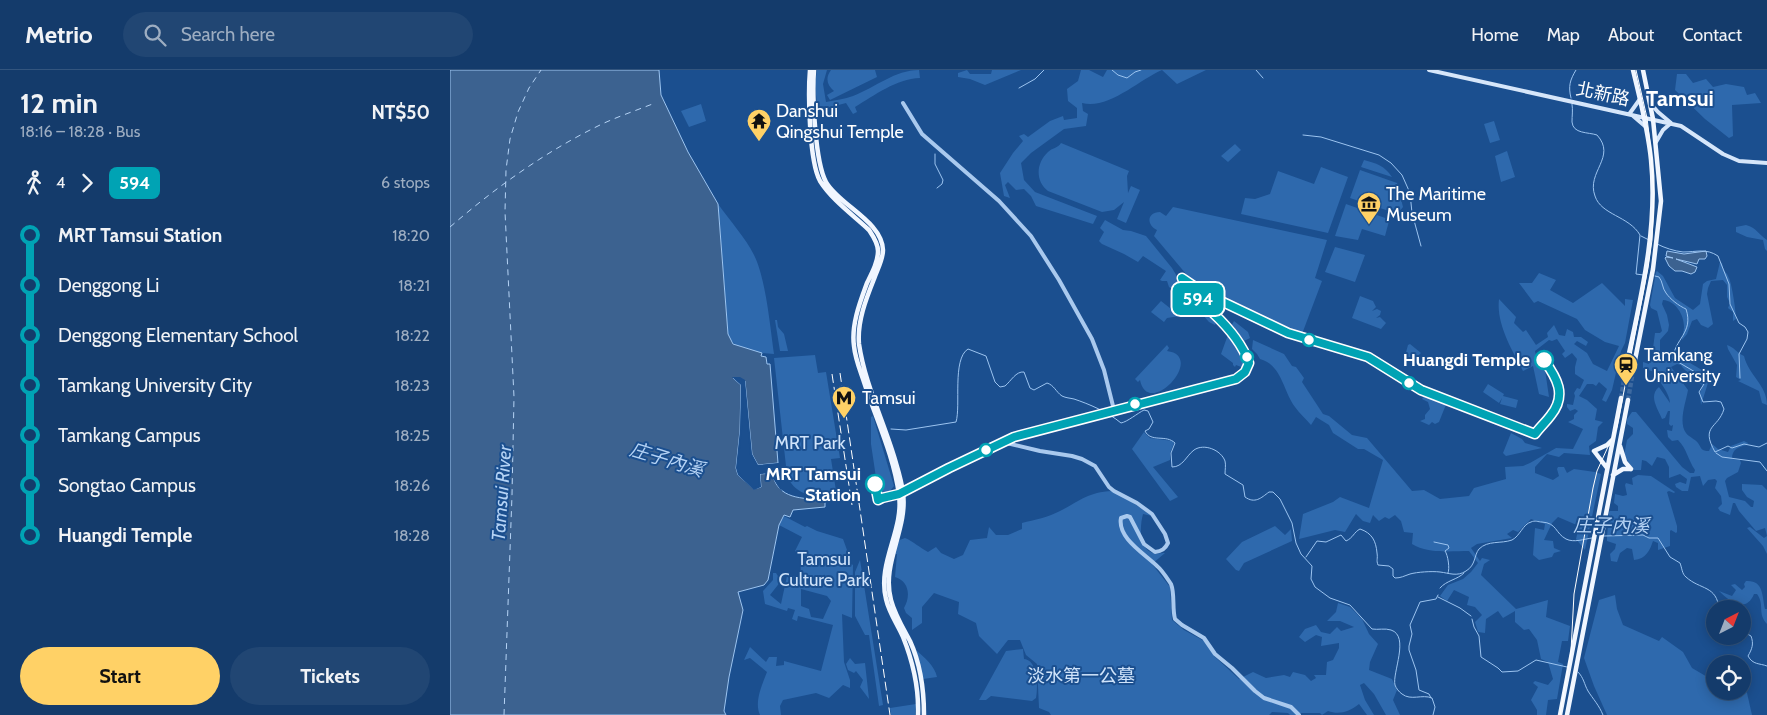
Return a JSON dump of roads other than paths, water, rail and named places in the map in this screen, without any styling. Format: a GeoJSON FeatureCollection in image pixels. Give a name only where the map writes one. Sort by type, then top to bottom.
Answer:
{"type":"FeatureCollection","features":[{"type":"Feature","properties":{"kind":"main road"},"geometry":{"type":"LineString","coordinates":[[810,70],[808,88],[812,148],[818,175],[829,192],[869,230],[878,249],[877,259],[862,295],[854,347],[889,455],[899,494],[898,517],[884,572],[884,584],[886,600],[910,656],[917,688],[918,715]]}},
{"type":"Feature","properties":{"kind":"main road"},"geometry":{"type":"LineString","coordinates":[[814,70],[813,100],[822,174],[827,184],[840,198],[870,225],[879,237],[883,250],[856,335],[903,490],[904,512],[889,570],[888,586],[891,600],[911,643],[916,660],[922,686],[924,715]]}},
{"type":"Feature","properties":{"kind":"main road","name":"北新路"},"geometry":{"type":"LineString","coordinates":[[1429,70],[1671,123]]}},
{"type":"Feature","properties":{"kind":"main road"},"geometry":{"type":"LineString","coordinates":[[1628,363],[1646,269],[1653,196],[1651,160],[1645,116],[1633,70]]}},
{"type":"Feature","properties":{"kind":"main road"},"geometry":{"type":"LineString","coordinates":[[1634,364],[1653,270],[1661,201],[1653,118],[1643,70]]}},
{"type":"Feature","properties":{"kind":"main road"},"geometry":{"type":"LineString","coordinates":[[1640,98],[1630,113],[1646,127]]}},
{"type":"Feature","properties":{"kind":"main road"},"geometry":{"type":"LineString","coordinates":[[1650,103],[1671,123],[1687,129],[1724,154],[1739,161],[1767,163]]}},
{"type":"Feature","properties":{"kind":"main road"},"geometry":{"type":"LineString","coordinates":[[1656,142],[1663,130],[1671,123]]}},
{"type":"Feature","properties":{"kind":"main road"},"geometry":{"type":"LineString","coordinates":[[1560,715],[1621,398]]}},
{"type":"Feature","properties":{"kind":"main road"},"geometry":{"type":"LineString","coordinates":[[1567,715],[1628,400]]}},
{"type":"Feature","properties":{"kind":"main road"},"geometry":{"type":"LineString","coordinates":[[1607,468],[1594,451],[1607,445],[1612,439]]}},
{"type":"Feature","properties":{"kind":"main road"},"geometry":{"type":"LineString","coordinates":[[1613,475],[1623,469],[1631,469],[1625,462],[1619,444]]}},
{"type":"Feature","properties":{"kind":"street"},"geometry":{"type":"LineString","coordinates":[[904,103],[922,134],[999,201],[1031,236],[1059,280],[1092,339],[1104,370],[1114,410]]}},
{"type":"Feature","properties":{"kind":"street"},"geometry":{"type":"LineString","coordinates":[[903,490],[1002,442],[1082,459],[1095,466],[1114,491],[1131,499],[1152,514],[1168,543],[1162,551],[1155,552],[1144,544],[1130,517],[1121,518],[1123,532],[1140,553],[1158,566],[1172,586],[1175,619],[1204,638],[1222,661],[1264,698],[1291,707],[1299,715]]}},
{"type":"Feature","properties":{"kind":"water","name":"Tamsui River"},"geometry":{"type":"Polygon","coordinates":[[[450,70],[659,70],[661,95],[688,152],[718,204],[728,334],[733,344],[762,353],[761,356],[766,357],[767,364],[770,364],[778,463],[758,465],[752,454],[745,381],[733,378],[741,385],[740,430],[736,468],[738,475],[754,489],[761,487],[760,474],[772,473],[775,482],[785,493],[800,498],[825,500],[825,507],[793,510],[790,517],[784,515],[779,525],[768,580],[764,585],[738,592],[743,610],[729,677],[724,711],[726,715],[450,715],[450,70]]]}},
{"type":"Feature","properties":{"kind":"water"},"geometry":{"type":"Polygon","coordinates":[[[1667,251],[1684,254],[1706,251],[1707,256],[1705,259],[1699,259],[1697,264],[1676,259],[1697,267],[1695,272],[1691,274],[1675,271],[1669,266],[1665,258],[1673,258],[1666,256],[1667,251]]]}},
{"type":"Feature","properties":{"kind":"waterway"},"geometry":{"type":"LineString","coordinates":[[1019,88],[1035,79],[1044,70]]}},
{"type":"Feature","properties":{"kind":"waterway"},"geometry":{"type":"LineString","coordinates":[[1112,70],[1118,75],[1127,78],[1141,70]]}},
{"type":"Feature","properties":{"kind":"waterway"},"geometry":{"type":"LineString","coordinates":[[1256,70],[1263,78]]}},
{"type":"Feature","properties":{"kind":"waterway"},"geometry":{"type":"LineString","coordinates":[[1571,98],[1570,83],[1576,70]]}},
{"type":"Feature","properties":{"kind":"waterway"},"geometry":{"type":"LineString","coordinates":[[1572,104],[1572,122],[1575,129],[1597,135],[1604,150],[1603,158],[1594,179],[1595,196],[1603,207],[1629,224],[1640,235],[1636,274],[1643,275]]}},
{"type":"Feature","properties":{"kind":"waterway"},"geometry":{"type":"LineString","coordinates":[[1303,135],[1321,137],[1379,155],[1391,163],[1402,175],[1410,193],[1412,213],[1421,246]]}},
{"type":"Feature","properties":{"kind":"waterway"},"geometry":{"type":"LineString","coordinates":[[935,154],[935,164],[943,180],[942,184],[937,188]]}},
{"type":"Feature","properties":{"kind":"waterway"},"geometry":{"type":"LineString","coordinates":[[1641,236],[1649,240]]}},
{"type":"Feature","properties":{"kind":"waterway"},"geometry":{"type":"LineString","coordinates":[[1657,244],[1676,251],[1705,251],[1718,256],[1729,284],[1730,304],[1739,323],[1748,332],[1747,339],[1739,354],[1740,378]]}},
{"type":"Feature","properties":{"kind":"waterway"},"geometry":{"type":"LineString","coordinates":[[1655,276],[1659,277],[1670,298],[1686,309],[1688,317],[1686,330],[1674,352],[1673,359],[1707,379],[1699,392],[1703,402],[1721,402],[1724,409],[1710,432],[1709,437],[1715,452],[1728,446],[1732,448],[1744,444],[1759,447],[1767,443]]}},
{"type":"Feature","properties":{"kind":"waterway","name":"庄子內溪"},"geometry":{"type":"LineString","coordinates":[[891,429],[906,430],[956,422],[958,372],[963,354],[968,349],[986,356],[995,382],[1000,387],[1005,386],[1019,373],[1024,372],[1030,388],[1034,390],[1047,383],[1062,396],[1092,406],[1121,423],[1144,410],[1148,411],[1153,422],[1149,429],[1145,431],[1148,435],[1171,440],[1175,443],[1171,453],[1172,467],[1182,463],[1191,452],[1198,448],[1212,449],[1223,457],[1225,461],[1225,474],[1243,485],[1245,497],[1255,500],[1269,492],[1273,492],[1280,499],[1292,523],[1296,543],[1301,554],[1312,566],[1311,579],[1315,587],[1330,598],[1350,605],[1372,629],[1389,629],[1397,634],[1400,647],[1395,686],[1405,696],[1432,698],[1435,707],[1433,715]]}},
{"type":"Feature","properties":{"kind":"waterway"},"geometry":{"type":"LineString","coordinates":[[1716,453],[1722,457],[1760,462],[1767,471]]}},
{"type":"Feature","properties":{"kind":"waterway","name":"庄子內溪"},"geometry":{"type":"LineString","coordinates":[[1306,557],[1317,541],[1326,542],[1341,535],[1346,541],[1360,529],[1368,533],[1374,541],[1378,565],[1389,566],[1393,569],[1393,576],[1395,578],[1425,572],[1456,574],[1463,573],[1469,569],[1477,551],[1483,546],[1490,543],[1512,540],[1532,521],[1551,524],[1562,537],[1569,540],[1576,541],[1592,538]]}},
{"type":"Feature","properties":{"kind":"waterway","name":"庄子內溪"},"geometry":{"type":"LineString","coordinates":[[1604,536],[1643,535],[1649,538],[1658,538],[1670,557],[1680,563],[1685,576],[1707,589],[1717,600]]}},
{"type":"Feature","properties":{"kind":"waterway"},"geometry":{"type":"LineString","coordinates":[[1434,542],[1448,545],[1449,548],[1445,551],[1449,568],[1448,573]]}},
{"type":"Feature","properties":{"kind":"waterway"},"geometry":{"type":"LineString","coordinates":[[1440,588],[1464,573]]}},
{"type":"Feature","properties":{"kind":"waterway"},"geometry":{"type":"LineString","coordinates":[[1431,698],[1429,694],[1419,690],[1416,670],[1409,650],[1412,634],[1410,625],[1420,602],[1436,599],[1438,595]]}},
{"type":"Feature","properties":{"kind":"waterway"},"geometry":{"type":"LineString","coordinates":[[1438,597],[1471,616]]}},
{"type":"Feature","properties":{"kind":"waterway"},"geometry":{"type":"LineString","coordinates":[[1472,619],[1479,636],[1481,657],[1502,672],[1518,671],[1536,660],[1567,667]]}},
{"type":"Feature","properties":{"kind":"waterway","name":"庄子內溪"},"geometry":{"type":"LineString","coordinates":[[1751,636],[1752,646],[1748,656],[1754,662],[1767,666]]}},
{"type":"Feature","properties":{"kind":"waterway"},"geometry":{"type":"LineString","coordinates":[[1578,672],[1603,715]]}},
{"type":"Feature","properties":{"kind":"tunnel"},"geometry":{"type":"LineString","coordinates":[[1621,398],[1627,363]]}},
{"type":"Feature","properties":{"kind":"tunnel"},"geometry":{"type":"LineString","coordinates":[[1628,400],[1634,365]]}},
{"type":"Feature","properties":{"kind":"tram line"},"geometry":{"type":"LineString","coordinates":[[1560,715],[1571,651],[1574,594],[1593,488],[1597,471],[1617,427],[1652,240],[1654,194],[1651,151],[1647,118],[1636,70]]}},
{"type":"Feature","properties":{"kind":"railway"},"geometry":{"type":"LineString","coordinates":[[840,373],[890,715]]}},
{"type":"Feature","properties":{"kind":"railway"},"geometry":{"type":"LineString","coordinates":[[832,374],[852,505]]}},
{"type":"Feature","properties":{"kind":"place","name":"Danshui Qingshui Temple"},"geometry":{"type":"Point","coordinates":[759,142]}},
{"type":"Feature","properties":{"kind":"place","name":"The Maritime Museum"},"geometry":{"type":"Point","coordinates":[1369,225]}},
{"type":"Feature","properties":{"kind":"place","name":"Huangdi Temple"},"geometry":{"type":"Point","coordinates":[1544,360]}},
{"type":"Feature","properties":{"kind":"place","name":"Tamkang University"},"geometry":{"type":"Point","coordinates":[1626,386]}},
{"type":"Feature","properties":{"kind":"place","name":"Tamsui"},"geometry":{"type":"Point","coordinates":[844,419]}},
{"type":"Feature","properties":{"kind":"place","name":"MRT Tamsui Station"},"geometry":{"type":"Point","coordinates":[875,484]}},
{"type":"Feature","properties":{"kind":"district","name":"Tamsui"},"geometry":{"type":"Point","coordinates":[1680,98]}},
{"type":"Feature","properties":{"kind":"park label","name":"MRT Park"},"geometry":{"type":"Point","coordinates":[810,443]}},
{"type":"Feature","properties":{"kind":"park label","name":"Tamsui Culture Park"},"geometry":{"type":"Point","coordinates":[824,569]}},
{"type":"Feature","properties":{"kind":"park label","name":"淡水第一公墓"},"geometry":{"type":"Point","coordinates":[1081,676]}}]}
